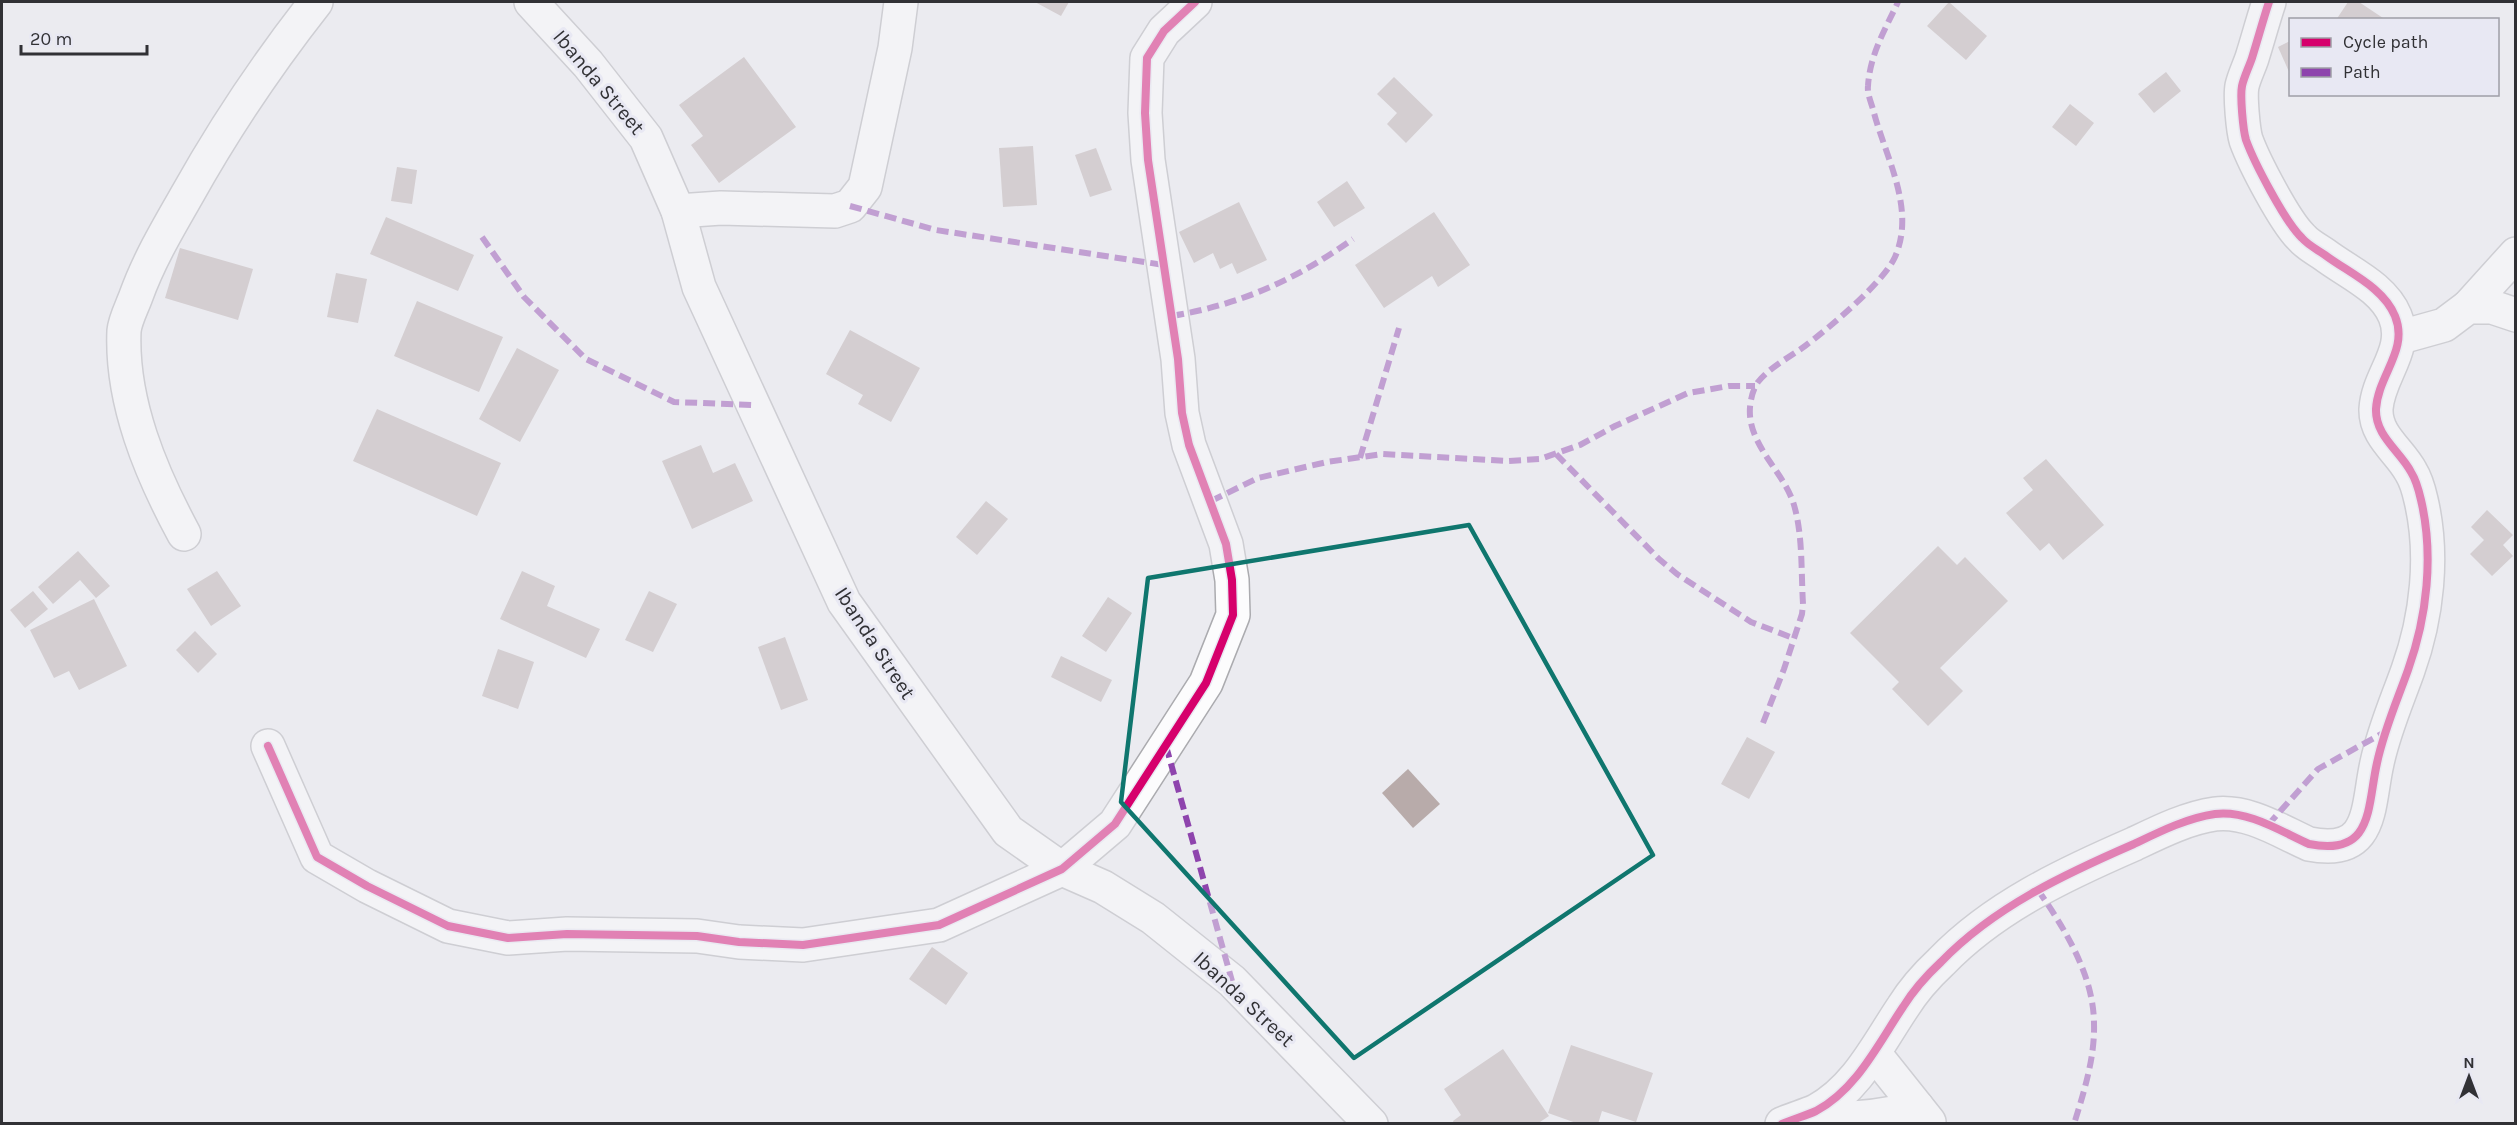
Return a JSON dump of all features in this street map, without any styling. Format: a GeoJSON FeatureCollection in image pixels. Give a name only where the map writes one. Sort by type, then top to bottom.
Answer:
{"type":"FeatureCollection","features":[{"type":"Feature","properties":{"kind":"street"},"geometry":{"type":"LineString","coordinates":[[184,534],[160,490],[142,439],[126,379],[124,328],[148,263],[203,166],[271,61],[316,2]]}},
{"type":"Feature","properties":{"kind":"street","name":"Ibanda Street"},"geometry":{"type":"LineString","coordinates":[[531,2],[588,64],[646,138],[678,211],[699,287],[844,602],[1008,831],[1062,869],[1103,887],[1153,918],[1232,981],[1371,1124]]}},
{"type":"Feature","properties":{"kind":"street"},"geometry":{"type":"LineString","coordinates":[[678,211],[721,208],[835,211],[850,206],[865,187],[895,48],[901,2]]}},
{"type":"Feature","properties":{"kind":"street"},"geometry":{"type":"LineString","coordinates":[[268,746],[317,857],[367,886],[448,926],[508,938],[567,934],[697,936],[739,942],[803,945],[939,925],[1062,869],[1115,824],[1206,683],[1233,615],[1232,580],[1226,544],[1189,445],[1182,413],[1178,359],[1149,159],[1145,113],[1147,58],[1164,31],[1195,2]]}},
{"type":"Feature","properties":{"kind":"street"},"geometry":{"type":"LineString","coordinates":[[1787,1122],[1826,1104],[1868,1064],[1904,1005],[1941,961],[1987,922],[2038,890],[2082,867],[2162,831],[2216,814],[2253,818],[2309,844],[2319,846],[2346,844],[2359,835],[2370,809],[2383,733],[2409,669],[2421,624],[2428,555],[2421,499],[2411,472],[2379,428],[2376,410],[2381,387],[2401,337],[2394,314],[2375,288],[2301,237],[2275,199],[2245,138],[2242,87],[2269,2]]}},
{"type":"Feature","properties":{"kind":"street"},"geometry":{"type":"LineString","coordinates":[[2401,337],[2444,326],[2468,307],[2516,254]]}},
{"type":"Feature","properties":{"kind":"street"},"geometry":{"type":"LineString","coordinates":[[2468,307],[2492,307],[2516,315]]}},
{"type":"Feature","properties":{"kind":"street"},"geometry":{"type":"LineString","coordinates":[[1874,1053],[1924,1115]]}},
{"type":"Feature","properties":{"kind":"street"},"geometry":{"type":"LineString","coordinates":[[1787,1122],[1862,1119],[1894,1114],[1924,1115]]}},
{"type":"Feature","properties":{"kind":"highlighted area"},"geometry":{"type":"Polygon","coordinates":[[[1469,525],[1653,855],[1354,1058],[1121,802],[1148,578],[1469,525]]]}},
{"type":"Feature","properties":{"kind":"building"},"geometry":{"type":"Polygon","coordinates":[[[1035,2],[1069,2],[1061,16],[1035,2]]]}},
{"type":"Feature","properties":{"kind":"building"},"geometry":{"type":"Polygon","coordinates":[[[1949,2],[1987,36],[1966,60],[1927,26],[1949,2]]]}},
{"type":"Feature","properties":{"kind":"building"},"geometry":{"type":"Polygon","coordinates":[[[2348,2],[2359,2],[2383,18],[2337,18],[2348,2]]]}},
{"type":"Feature","properties":{"kind":"building"},"geometry":{"type":"Polygon","coordinates":[[[2289,42],[2289,72],[2278,47],[2289,42]]]}},
{"type":"Feature","properties":{"kind":"building"},"geometry":{"type":"Polygon","coordinates":[[[744,57],[796,127],[719,183],[691,145],[703,136],[679,105],[744,57]]]}},
{"type":"Feature","properties":{"kind":"building"},"geometry":{"type":"Polygon","coordinates":[[[2166,72],[2181,91],[2154,113],[2138,94],[2166,72]]]}},
{"type":"Feature","properties":{"kind":"building"},"geometry":{"type":"Polygon","coordinates":[[[1394,77],[1433,115],[1406,143],[1387,124],[1397,113],[1377,94],[1394,77]]]}},
{"type":"Feature","properties":{"kind":"building"},"geometry":{"type":"Polygon","coordinates":[[[2070,104],[2094,123],[2076,146],[2052,127],[2070,104]]]}},
{"type":"Feature","properties":{"kind":"building"},"geometry":{"type":"Polygon","coordinates":[[[1033,146],[1037,205],[1003,207],[999,148],[1033,146]]]}},
{"type":"Feature","properties":{"kind":"building"},"geometry":{"type":"Polygon","coordinates":[[[1096,148],[1112,190],[1090,197],[1075,155],[1096,148]]]}},
{"type":"Feature","properties":{"kind":"building"},"geometry":{"type":"Polygon","coordinates":[[[397,167],[417,170],[412,204],[391,201],[397,167]]]}},
{"type":"Feature","properties":{"kind":"building"},"geometry":{"type":"Polygon","coordinates":[[[1347,181],[1365,208],[1334,227],[1317,202],[1347,181]]]}},
{"type":"Feature","properties":{"kind":"building"},"geometry":{"type":"Polygon","coordinates":[[[1239,202],[1267,260],[1237,274],[1232,263],[1220,269],[1213,253],[1194,263],[1179,232],[1239,202]]]}},
{"type":"Feature","properties":{"kind":"building"},"geometry":{"type":"Polygon","coordinates":[[[1434,212],[1470,265],[1438,287],[1432,276],[1384,308],[1355,265],[1434,212]]]}},
{"type":"Feature","properties":{"kind":"building"},"geometry":{"type":"Polygon","coordinates":[[[386,217],[474,255],[458,291],[370,254],[386,217]]]}},
{"type":"Feature","properties":{"kind":"building"},"geometry":{"type":"Polygon","coordinates":[[[180,248],[253,269],[238,320],[165,298],[180,248]]]}},
{"type":"Feature","properties":{"kind":"building"},"geometry":{"type":"Polygon","coordinates":[[[336,273],[367,279],[358,323],[327,317],[336,273]]]}},
{"type":"Feature","properties":{"kind":"building"},"geometry":{"type":"Polygon","coordinates":[[[417,301],[503,337],[479,392],[394,356],[417,301]]]}},
{"type":"Feature","properties":{"kind":"building"},"geometry":{"type":"Polygon","coordinates":[[[850,330],[920,368],[891,422],[858,404],[863,395],[826,374],[850,330]]]}},
{"type":"Feature","properties":{"kind":"building"},"geometry":{"type":"Polygon","coordinates":[[[517,348],[559,370],[520,442],[479,419],[517,348]]]}},
{"type":"Feature","properties":{"kind":"building"},"geometry":{"type":"Polygon","coordinates":[[[377,409],[501,463],[477,516],[353,461],[377,409]]]}},
{"type":"Feature","properties":{"kind":"building"},"geometry":{"type":"Polygon","coordinates":[[[701,445],[713,473],[735,463],[753,501],[692,529],[662,461],[701,445]]]}},
{"type":"Feature","properties":{"kind":"building"},"geometry":{"type":"Polygon","coordinates":[[[2046,459],[2104,525],[2063,560],[2049,543],[2040,551],[2006,513],[2033,490],[2023,478],[2046,459]]]}},
{"type":"Feature","properties":{"kind":"building"},"geometry":{"type":"Polygon","coordinates":[[[986,501],[1008,519],[977,555],[956,537],[986,501]]]}},
{"type":"Feature","properties":{"kind":"building"},"geometry":{"type":"Polygon","coordinates":[[[2487,510],[2513,535],[2503,545],[2513,556],[2492,576],[2470,554],[2484,540],[2471,527],[2487,510]]]}},
{"type":"Feature","properties":{"kind":"building"},"geometry":{"type":"Polygon","coordinates":[[[1938,546],[1957,565],[1965,557],[2008,601],[1940,668],[1963,691],[1928,726],[1892,689],[1899,682],[1850,633],[1938,546]]]}},
{"type":"Feature","properties":{"kind":"building"},"geometry":{"type":"Polygon","coordinates":[[[78,551],[110,586],[96,598],[80,580],[53,604],[38,587],[78,551]]]}},
{"type":"Feature","properties":{"kind":"building"},"geometry":{"type":"Polygon","coordinates":[[[217,571],[241,606],[211,626],[187,589],[217,571]]]}},
{"type":"Feature","properties":{"kind":"building"},"geometry":{"type":"Polygon","coordinates":[[[522,571],[555,586],[547,606],[600,629],[586,658],[500,619],[522,571]]]}},
{"type":"Feature","properties":{"kind":"building"},"geometry":{"type":"Polygon","coordinates":[[[33,591],[48,609],[25,628],[10,610],[33,591]]]}},
{"type":"Feature","properties":{"kind":"building"},"geometry":{"type":"Polygon","coordinates":[[[649,591],[677,604],[653,652],[625,640],[649,591]]]}},
{"type":"Feature","properties":{"kind":"building"},"geometry":{"type":"Polygon","coordinates":[[[1108,597],[1132,613],[1106,652],[1082,636],[1108,597]]]}},
{"type":"Feature","properties":{"kind":"building"},"geometry":{"type":"Polygon","coordinates":[[[94,599],[127,666],[79,690],[69,671],[54,678],[30,630],[94,599]]]}},
{"type":"Feature","properties":{"kind":"building"},"geometry":{"type":"Polygon","coordinates":[[[195,631],[217,654],[198,673],[176,650],[195,631]]]}},
{"type":"Feature","properties":{"kind":"building"},"geometry":{"type":"Polygon","coordinates":[[[785,637],[808,700],[781,710],[758,647],[785,637]]]}},
{"type":"Feature","properties":{"kind":"building"},"geometry":{"type":"Polygon","coordinates":[[[498,649],[534,662],[518,709],[482,696],[498,649]]]}},
{"type":"Feature","properties":{"kind":"building"},"geometry":{"type":"Polygon","coordinates":[[[1061,656],[1112,680],[1101,702],[1051,677],[1061,656]]]}},
{"type":"Feature","properties":{"kind":"building"},"geometry":{"type":"Polygon","coordinates":[[[1747,737],[1775,752],[1749,799],[1721,784],[1747,737]]]}},
{"type":"Feature","properties":{"kind":"building"},"geometry":{"type":"Polygon","coordinates":[[[1408,769],[1440,804],[1413,828],[1382,793],[1408,769]]]}},
{"type":"Feature","properties":{"kind":"building"},"geometry":{"type":"Polygon","coordinates":[[[932,947],[968,973],[946,1005],[909,979],[932,947]]]}},
{"type":"Feature","properties":{"kind":"building"},"geometry":{"type":"Polygon","coordinates":[[[1571,1045],[1653,1073],[1636,1122],[1602,1111],[1598,1124],[1579,1124],[1548,1113],[1571,1045]]]}},
{"type":"Feature","properties":{"kind":"building"},"geometry":{"type":"Polygon","coordinates":[[[1503,1049],[1549,1116],[1537,1124],[1454,1124],[1453,1121],[1461,1115],[1444,1089],[1503,1049]]]}},
{"type":"Feature","properties":{"kind":"marked path"},"geometry":{"type":"LineString","coordinates":[[1763,723],[1802,614],[1802,567],[1799,529],[1794,505],[1754,434],[1751,421],[1751,400],[1758,382],[1763,377],[1841,317],[1889,268],[1895,257],[1901,239],[1901,202],[1868,89],[1869,74],[1875,53],[1898,2]]}},
{"type":"Feature","properties":{"kind":"marked path"},"geometry":{"type":"LineString","coordinates":[[850,206],[936,230],[1164,265]]}},
{"type":"Feature","properties":{"kind":"marked path"},"geometry":{"type":"LineString","coordinates":[[482,237],[524,297],[586,359],[674,402],[754,405]]}},
{"type":"Feature","properties":{"kind":"marked path"},"geometry":{"type":"LineString","coordinates":[[1172,316],[1222,305],[1267,288],[1310,267],[1353,239]]}},
{"type":"Feature","properties":{"kind":"marked path"},"geometry":{"type":"LineString","coordinates":[[1360,458],[1399,328]]}},
{"type":"Feature","properties":{"kind":"marked path"},"geometry":{"type":"LineString","coordinates":[[1211,501],[1258,478],[1327,462],[1382,454],[1509,461],[1540,459],[1580,445],[1615,426],[1688,393],[1729,386],[1755,386]]}},
{"type":"Feature","properties":{"kind":"marked path"},"geometry":{"type":"LineString","coordinates":[[1556,454],[1659,559],[1677,574],[1751,622],[1793,638]]}},
{"type":"Feature","properties":{"kind":"marked path"},"geometry":{"type":"LineString","coordinates":[[2268,825],[2318,769],[2383,733]]}},
{"type":"Feature","properties":{"kind":"marked path"},"geometry":{"type":"LineString","coordinates":[[1166,746],[1232,981]]}},
{"type":"Feature","properties":{"kind":"marked path"},"geometry":{"type":"LineString","coordinates":[[2038,890],[2068,937],[2083,971],[2093,1006],[2094,1036],[2091,1062],[2074,1124]]}},
{"type":"Feature","properties":{"kind":"cycle path"},"geometry":{"type":"LineString","coordinates":[[268,746],[317,857],[367,886],[448,926],[508,938],[567,934],[697,936],[739,942],[803,945],[939,925],[1062,869],[1115,824],[1206,683],[1233,615],[1232,580],[1226,544],[1189,445],[1182,413],[1178,359],[1148,160],[1145,113],[1147,58],[1164,31],[1195,2]]}},
{"type":"Feature","properties":{"kind":"cycle path"},"geometry":{"type":"LineString","coordinates":[[1782,1124],[1816,1111],[1843,1091],[1866,1065],[1916,989],[1962,942],[2007,908],[2082,867],[2173,826],[2215,814],[2252,818],[2309,844],[2330,846],[2346,843],[2356,836],[2364,825],[2383,739],[2415,650],[2420,629],[2428,564],[2425,521],[2414,478],[2384,435],[2377,419],[2378,397],[2398,340],[2395,316],[2390,306],[2374,289],[2304,241],[2287,219],[2246,140],[2242,113],[2242,86],[2269,2]]}}]}
